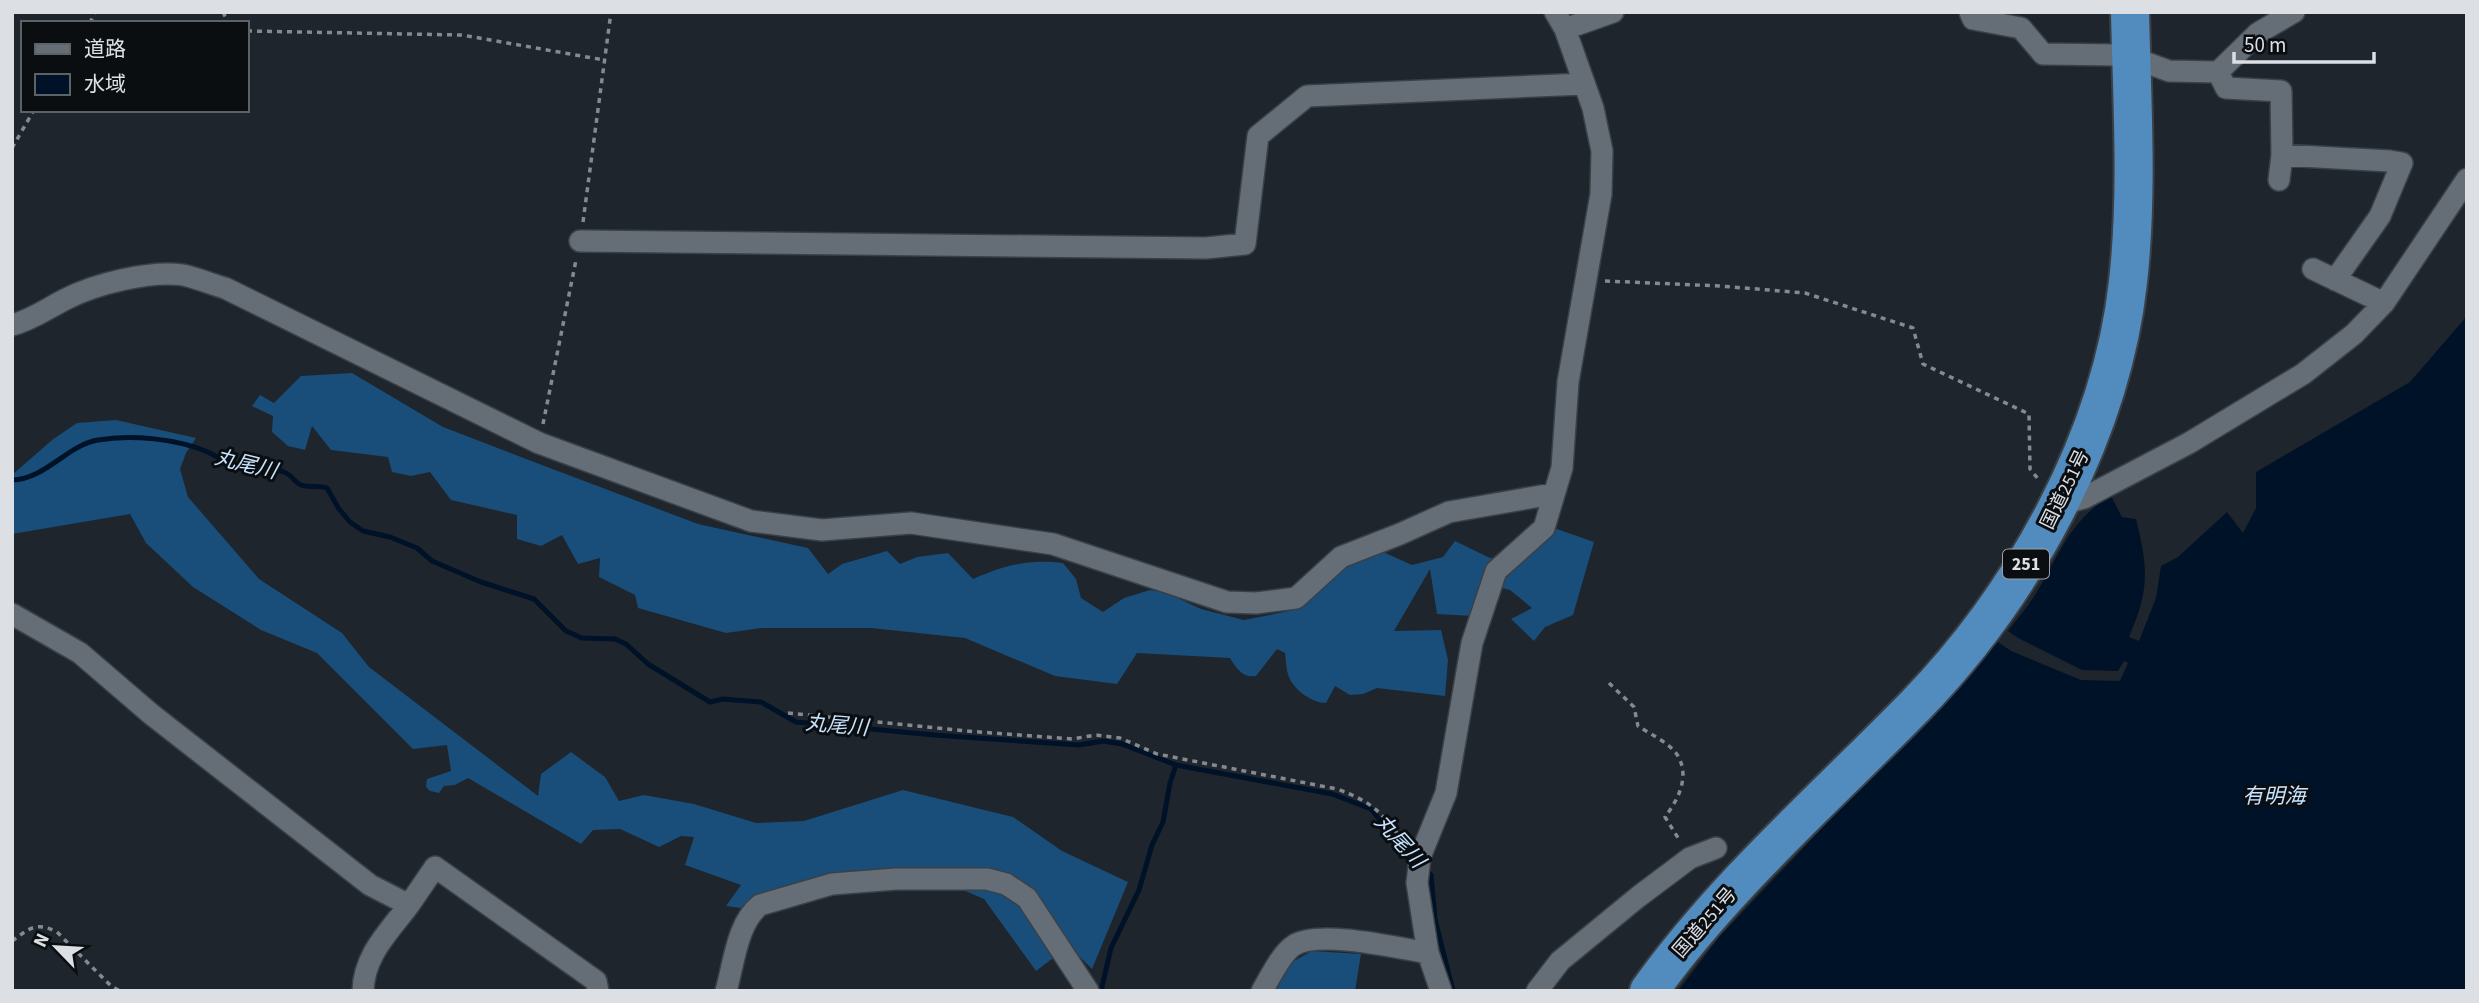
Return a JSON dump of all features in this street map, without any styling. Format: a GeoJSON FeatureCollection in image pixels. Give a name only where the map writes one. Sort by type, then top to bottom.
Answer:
{"type":"FeatureCollection","features":[{"type":"Feature","properties":{"kind":"highway","name":"国道251号"},"geometry":{"type":"LineString","coordinates":[[1649,991],[1715,907],[1917,704],[1986,624],[2025,566],[2059,505],[2085,447],[2101,401],[2118,339],[2128,284],[2133,219],[2130,12]]}},
{"type":"Feature","properties":{"kind":"street"},"geometry":{"type":"LineString","coordinates":[[1441,991],[1428,953],[1417,883],[1419,863],[1446,793],[1472,643],[1496,570],[1544,528],[1552,494],[1562,468],[1568,382],[1601,194],[1602,151],[1592,108],[1560,21],[1613,12]]}},
{"type":"Feature","properties":{"kind":"street"},"geometry":{"type":"LineString","coordinates":[[1970,12],[1973,19],[2021,28],[2043,54],[2131,57],[2169,71],[2218,72],[2259,33],[2294,12]]}},
{"type":"Feature","properties":{"kind":"street"},"geometry":{"type":"LineString","coordinates":[[2218,72],[2226,88],[2281,91],[2282,155],[2279,180]]}},
{"type":"Feature","properties":{"kind":"street"},"geometry":{"type":"LineString","coordinates":[[580,241],[1206,248],[1245,244],[1258,136],[1307,96],[1584,84]]}},
{"type":"Feature","properties":{"kind":"street"},"geometry":{"type":"LineString","coordinates":[[2282,155],[2390,160],[2402,163],[2380,216],[2335,279]]}},
{"type":"Feature","properties":{"kind":"street"},"geometry":{"type":"LineString","coordinates":[[2059,505],[2084,498],[2154,461],[2304,374],[2354,334],[2384,303],[2467,179]]}},
{"type":"Feature","properties":{"kind":"street"},"geometry":{"type":"LineString","coordinates":[[2313,269],[2384,303]]}},
{"type":"Feature","properties":{"kind":"street"},"geometry":{"type":"LineString","coordinates":[[12,326],[28,321],[67,299],[102,284],[142,277],[182,275],[225,288],[539,443],[751,521],[822,530],[911,523],[1053,544],[1227,602],[1256,603],[1296,598],[1341,557],[1449,512],[1552,494]]}},
{"type":"Feature","properties":{"kind":"street"},"geometry":{"type":"LineString","coordinates":[[12,614],[80,653],[150,714],[370,885],[409,905]]}},
{"type":"Feature","properties":{"kind":"street"},"geometry":{"type":"LineString","coordinates":[[1537,991],[1560,961],[1690,858],[1716,848]]}},
{"type":"Feature","properties":{"kind":"street"},"geometry":{"type":"LineString","coordinates":[[363,991],[363,974],[368,962],[435,867],[596,981],[598,991]]}},
{"type":"Feature","properties":{"kind":"street"},"geometry":{"type":"LineString","coordinates":[[726,991],[743,929],[751,913],[760,905],[832,884],[909,879],[987,879],[1006,884],[1027,898],[1088,991]]}},
{"type":"Feature","properties":{"kind":"street"},"geometry":{"type":"LineString","coordinates":[[1262,991],[1292,946],[1313,939],[1352,941],[1428,953]]}},
{"type":"Feature","properties":{"kind":"path"},"geometry":{"type":"LineString","coordinates":[[539,443],[580,241],[611,12]]}},
{"type":"Feature","properties":{"kind":"path"},"geometry":{"type":"LineString","coordinates":[[248,31],[462,35],[604,60]]}},
{"type":"Feature","properties":{"kind":"path"},"geometry":{"type":"LineString","coordinates":[[12,148],[33,112]]}},
{"type":"Feature","properties":{"kind":"path"},"geometry":{"type":"LineString","coordinates":[[1585,281],[1720,286],[1805,293],[1913,328],[1923,364],[2029,414],[2030,469],[2059,505]]}},
{"type":"Feature","properties":{"kind":"path"},"geometry":{"type":"LineString","coordinates":[[1609,683],[1634,707],[1638,726],[1666,745],[1678,757],[1683,779],[1677,801],[1665,817],[1690,858]]}},
{"type":"Feature","properties":{"kind":"path"},"geometry":{"type":"LineString","coordinates":[[788,713],[1072,739],[1096,735],[1120,738],[1157,754],[1337,789],[1358,797],[1377,809],[1419,863]]}},
{"type":"Feature","properties":{"kind":"path"},"geometry":{"type":"LineString","coordinates":[[12,941],[33,927],[57,932],[111,986],[120,991]]}},
{"type":"Feature","properties":{"kind":"shaded area"},"geometry":{"type":"Polygon","coordinates":[[[352,373],[443,427],[534,462],[698,524],[808,548],[828,574],[842,564],[887,551],[900,564],[917,557],[948,553],[973,579],[1017,564],[1063,563],[1076,579],[1081,598],[1103,612],[1124,598],[1150,590],[1167,593],[1201,609],[1244,620],[1299,609],[1348,561],[1383,552],[1412,565],[1443,557],[1455,541],[1490,558],[1525,556],[1554,528],[1594,542],[1573,615],[1545,627],[1534,641],[1511,619],[1532,608],[1510,590],[1481,583],[1473,616],[1437,614],[1430,569],[1394,631],[1441,630],[1448,660],[1445,696],[1377,688],[1363,694],[1350,695],[1335,686],[1326,703],[1321,702],[1309,698],[1295,687],[1288,674],[1285,653],[1277,649],[1256,676],[1247,676],[1240,672],[1230,658],[1137,653],[1117,684],[1055,676],[965,638],[871,628],[761,628],[726,633],[638,608],[635,595],[599,577],[600,558],[578,564],[562,535],[541,546],[517,539],[517,515],[451,500],[430,472],[411,476],[392,472],[388,457],[331,450],[312,426],[305,450],[288,446],[272,432],[273,416],[252,406],[260,395],[274,403],[301,376],[352,373]]]}},
{"type":"Feature","properties":{"kind":"shaded area"},"geometry":{"type":"Polygon","coordinates":[[[116,420],[196,438],[180,469],[188,497],[259,579],[342,633],[369,667],[538,796],[541,774],[571,752],[605,777],[619,801],[644,795],[694,804],[756,823],[804,821],[903,790],[1013,817],[1062,851],[1128,882],[1092,969],[1069,946],[1036,971],[984,899],[928,875],[830,873],[787,887],[741,908],[726,906],[741,885],[685,865],[694,837],[681,836],[659,847],[620,829],[593,830],[581,844],[468,778],[455,785],[444,786],[439,793],[430,791],[426,787],[427,779],[451,771],[447,745],[413,749],[317,653],[261,630],[193,587],[146,543],[130,514],[12,534],[12,475],[52,440],[77,423],[116,420]]]}},
{"type":"Feature","properties":{"kind":"shaded area"},"geometry":{"type":"Polygon","coordinates":[[[1312,951],[1361,954],[1355,991],[1269,991],[1292,962],[1312,951]]]}},
{"type":"Feature","properties":{"kind":"water","name":"有明海"},"geometry":{"type":"Polygon","coordinates":[[[2467,316],[2467,991],[1678,991],[1720,936],[1998,642],[2011,651],[2081,680],[2120,681],[2128,663],[2124,661],[2118,671],[2082,670],[2008,631],[2032,600],[2066,540],[2085,516],[2111,496],[2122,517],[2136,519],[2145,578],[2141,605],[2129,637],[2139,641],[2156,598],[2161,566],[2178,557],[2227,512],[2243,533],[2256,508],[2256,472],[2410,382],[2467,316]]]}},
{"type":"Feature","properties":{"kind":"waterway","name":"丸尾川"},"geometry":{"type":"LineString","coordinates":[[12,480],[35,474],[87,443],[111,438],[169,441],[208,452],[233,465],[279,470],[301,485],[327,488],[339,509],[350,522],[363,531],[390,537],[417,548],[432,561],[481,582],[534,599],[566,631],[582,638],[615,639],[626,644],[648,664],[710,702],[723,699],[761,702],[796,722],[1079,745],[1103,741],[1122,744],[1176,765],[1332,794],[1371,809],[1413,861]]}},
{"type":"Feature","properties":{"kind":"waterway"},"geometry":{"type":"LineString","coordinates":[[1101,991],[1111,948],[1139,890],[1152,845],[1163,822],[1176,765]]}},
{"type":"Feature","properties":{"kind":"waterway","name":"丸尾川"},"geometry":{"type":"LineString","coordinates":[[1424,869],[1431,875],[1435,919],[1453,991]]}}]}
